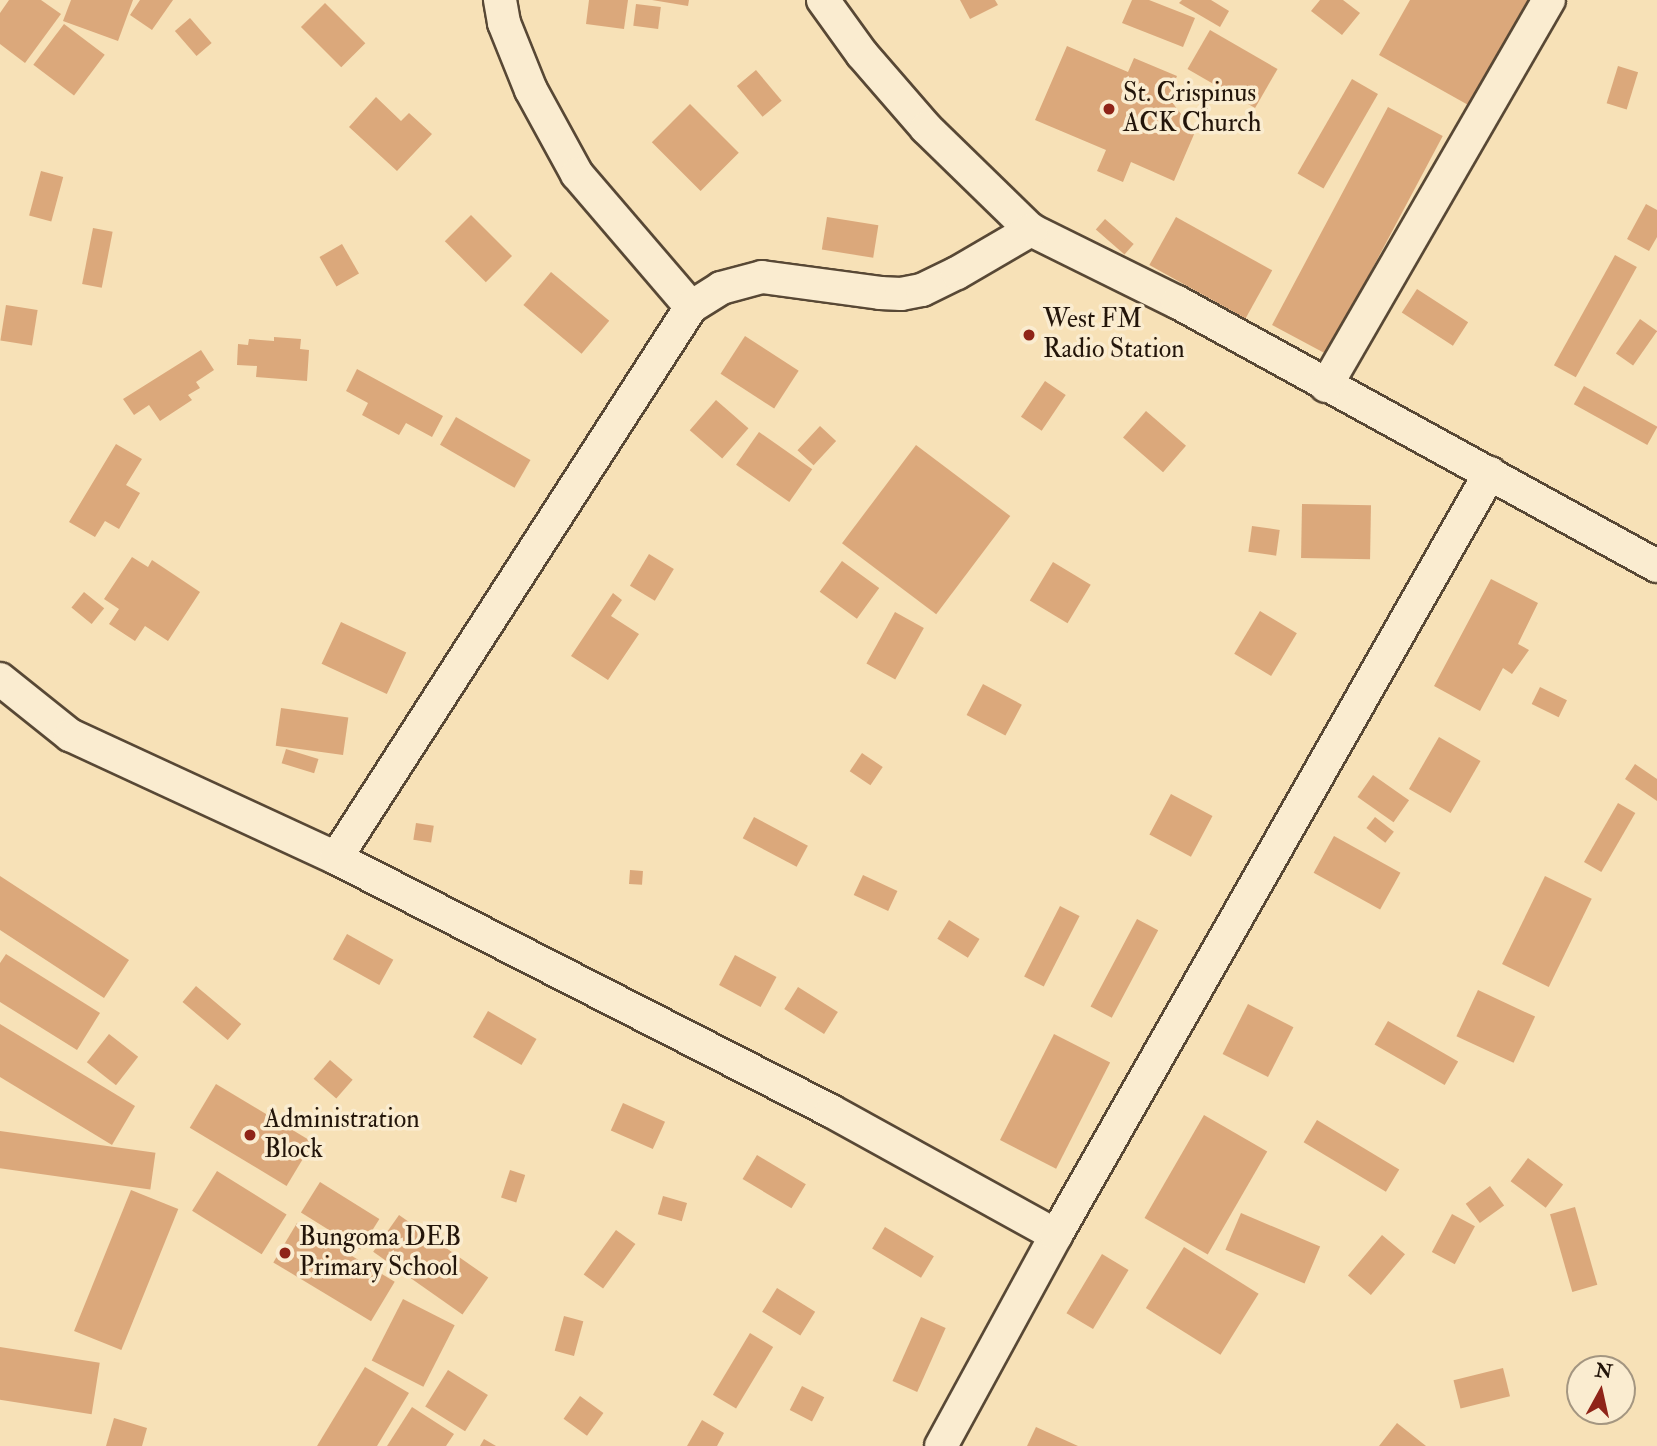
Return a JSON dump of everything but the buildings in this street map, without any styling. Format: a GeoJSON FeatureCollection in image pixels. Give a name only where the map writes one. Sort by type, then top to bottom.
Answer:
{"type":"FeatureCollection","features":[{"type":"Feature","properties":{"kind":"street"},"geometry":{"type":"LineString","coordinates":[[500,0],[504,23],[531,90],[578,174],[691,307]]}},
{"type":"Feature","properties":{"kind":"street"},"geometry":{"type":"LineString","coordinates":[[823,0],[862,54],[926,128],[1031,230],[1177,302],[1657,566]]}},
{"type":"Feature","properties":{"kind":"street"},"geometry":{"type":"LineString","coordinates":[[1326,386],[1549,0]]}},
{"type":"Feature","properties":{"kind":"street"},"geometry":{"type":"LineString","coordinates":[[337,858],[691,307],[721,288],[761,277],[880,293],[901,294],[922,290],[957,274],[1031,230]]}},
{"type":"Feature","properties":{"kind":"street"},"geometry":{"type":"LineString","coordinates":[[942,1446],[1056,1235],[1490,473]]}},
{"type":"Feature","properties":{"kind":"street"},"geometry":{"type":"LineString","coordinates":[[0,679],[70,735],[337,858],[831,1111],[1056,1235]]}},
{"type":"Feature","properties":{"kind":"place","name":"St. Crispinus ACK Church"},"geometry":{"type":"Point","coordinates":[1109,109]}},
{"type":"Feature","properties":{"kind":"place","name":"West FM Radio Station"},"geometry":{"type":"Point","coordinates":[1029,335]}},
{"type":"Feature","properties":{"kind":"place","name":"Administration Block"},"geometry":{"type":"Point","coordinates":[250,1135]}},
{"type":"Feature","properties":{"kind":"place","name":"Bungoma DEB Primary School"},"geometry":{"type":"Point","coordinates":[285,1253]}}]}
